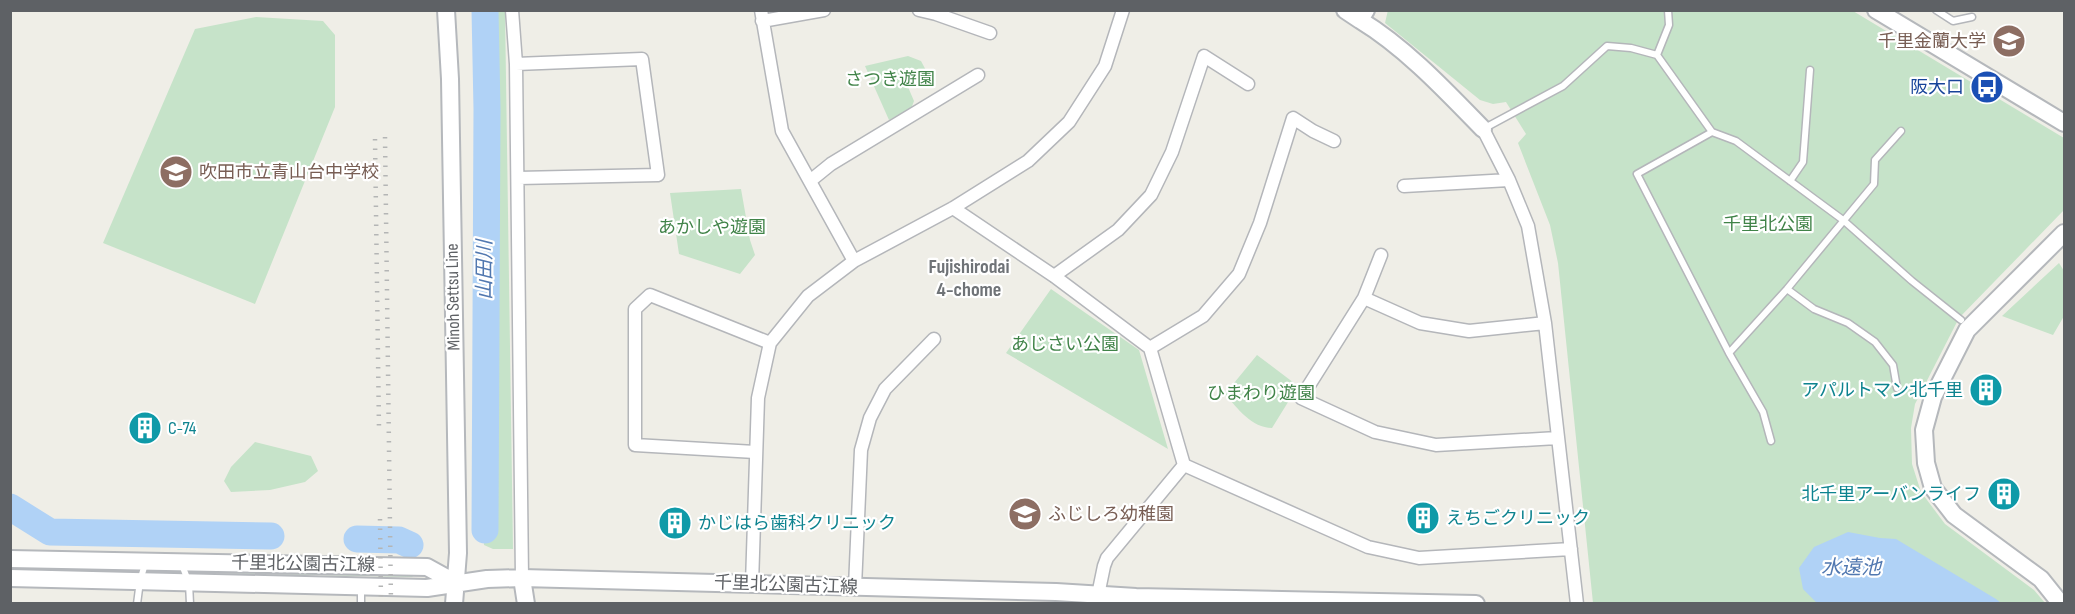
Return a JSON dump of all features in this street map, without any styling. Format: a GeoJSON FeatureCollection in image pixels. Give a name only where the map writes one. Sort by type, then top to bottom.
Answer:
{"type":"FeatureCollection","features":[{"type":"Feature","properties":{"kind":"street","name":"Minoh Settsu Line"},"geometry":{"type":"LineString","coordinates":[[446,10],[450,79],[457,529],[454,603]]}},
{"type":"Feature","properties":{"kind":"street"},"geometry":{"type":"LineString","coordinates":[[513,10],[518,178],[522,579],[526,603]]}},
{"type":"Feature","properties":{"kind":"street"},"geometry":{"type":"LineString","coordinates":[[824,10],[762,16],[782,131],[854,261]]}},
{"type":"Feature","properties":{"kind":"street"},"geometry":{"type":"LineString","coordinates":[[919,10],[990,33]]}},
{"type":"Feature","properties":{"kind":"street"},"geometry":{"type":"LineString","coordinates":[[752,584],[754,452],[758,398],[770,343],[808,296],[854,261],[953,208],[1028,161],[1069,122],[1105,66],[1123,10]]}},
{"type":"Feature","properties":{"kind":"street"},"geometry":{"type":"LineString","coordinates":[[1345,10],[1363,15],[1374,29],[1438,83],[1483,129],[1509,180],[1528,226],[1545,323],[1577,603]]}},
{"type":"Feature","properties":{"kind":"street"},"geometry":{"type":"LineString","coordinates":[[1876,10],[2064,123]]}},
{"type":"Feature","properties":{"kind":"street"},"geometry":{"type":"LineString","coordinates":[[1054,276],[1118,230],[1151,195],[1172,152],[1203,56],[1248,84]]}},
{"type":"Feature","properties":{"kind":"street"},"geometry":{"type":"LineString","coordinates":[[516,64],[642,59],[658,175],[518,178]]}},
{"type":"Feature","properties":{"kind":"street"},"geometry":{"type":"LineString","coordinates":[[810,181],[831,164],[978,75]]}},
{"type":"Feature","properties":{"kind":"street"},"geometry":{"type":"LineString","coordinates":[[1150,348],[1203,316],[1239,274],[1260,223],[1293,118],[1334,141]]}},
{"type":"Feature","properties":{"kind":"street"},"geometry":{"type":"LineString","coordinates":[[1404,186],[1509,180]]}},
{"type":"Feature","properties":{"kind":"street"},"geometry":{"type":"LineString","coordinates":[[953,208],[1054,276],[1150,348],[1184,465],[1368,547],[1419,558],[1571,549]]}},
{"type":"Feature","properties":{"kind":"street"},"geometry":{"type":"LineString","coordinates":[[2061,603],[2041,579],[1954,515],[1934,488],[1926,463],[1924,430],[1933,397],[1967,330],[2064,233]]}},
{"type":"Feature","properties":{"kind":"street"},"geometry":{"type":"LineString","coordinates":[[1382,255],[1364,298],[1301,398],[1375,432],[1436,445],[1557,438]]}},
{"type":"Feature","properties":{"kind":"street"},"geometry":{"type":"LineString","coordinates":[[754,452],[635,446],[635,309],[650,295],[770,343]]}},
{"type":"Feature","properties":{"kind":"street"},"geometry":{"type":"LineString","coordinates":[[1364,298],[1420,323],[1469,331],[1545,323]]}},
{"type":"Feature","properties":{"kind":"street"},"geometry":{"type":"LineString","coordinates":[[855,587],[861,450],[870,418],[885,390],[934,339]]}},
{"type":"Feature","properties":{"kind":"street"},"geometry":{"type":"LineString","coordinates":[[1098,599],[1107,558],[1184,465]]}},
{"type":"Feature","properties":{"kind":"street"},"geometry":{"type":"LineString","coordinates":[[10,559],[146,561]]}},
{"type":"Feature","properties":{"kind":"street","name":"千里北公園古江線"},"geometry":{"type":"LineString","coordinates":[[146,561],[427,567],[456,583]]}},
{"type":"Feature","properties":{"kind":"street"},"geometry":{"type":"LineString","coordinates":[[10,578],[140,581]]}},
{"type":"Feature","properties":{"kind":"street","name":"千里北公園古江線"},"geometry":{"type":"LineString","coordinates":[[140,581],[361,596],[488,579],[522,579],[855,587],[1098,599],[1476,603]]}},
{"type":"Feature","properties":{"kind":"street","name":"Minoh Settsu Line"},"geometry":{"type":"LineString","coordinates":[[456,583],[465,603]]}},
{"type":"Feature","properties":{"kind":"lane"},"geometry":{"type":"LineString","coordinates":[[1657,55],[1669,24],[1668,10]]}},
{"type":"Feature","properties":{"kind":"lane"},"geometry":{"type":"LineString","coordinates":[[1936,10],[1953,21],[1972,17]]}},
{"type":"Feature","properties":{"kind":"lane"},"geometry":{"type":"LineString","coordinates":[[1483,129],[1563,86],[1606,46],[1631,48],[1657,55],[1712,132],[1736,141],[1843,220],[1912,281],[1961,320]]}},
{"type":"Feature","properties":{"kind":"lane"},"geometry":{"type":"LineString","coordinates":[[1790,181],[1803,162],[1810,70]]}},
{"type":"Feature","properties":{"kind":"lane"},"geometry":{"type":"LineString","coordinates":[[1729,353],[1787,289],[1874,184],[1875,160],[1901,131]]}},
{"type":"Feature","properties":{"kind":"lane"},"geometry":{"type":"LineString","coordinates":[[1712,132],[1637,174],[1762,412],[1771,441]]}},
{"type":"Feature","properties":{"kind":"lane"},"geometry":{"type":"LineString","coordinates":[[1787,289],[1815,309],[1848,323],[1875,342],[1893,365],[1897,388]]}},
{"type":"Feature","properties":{"kind":"lane"},"geometry":{"type":"LineString","coordinates":[[137,603],[146,561]]}},
{"type":"Feature","properties":{"kind":"lane"},"geometry":{"type":"LineString","coordinates":[[181,561],[189,584],[190,603]]}},
{"type":"Feature","properties":{"kind":"green space","name":"千里北公園"},"geometry":{"type":"Polygon","coordinates":[[[1388,10],[1853,11],[2064,138],[2064,210],[1959,318],[1915,404],[1911,428],[1912,464],[1921,492],[1945,524],[2034,590],[2045,603],[1593,603],[1558,263],[1550,225],[1518,143],[1526,134],[1506,102],[1493,104],[1480,100],[1385,23],[1388,10]]]}},
{"type":"Feature","properties":{"kind":"green space"},"geometry":{"type":"Polygon","coordinates":[[[487,11],[505,11],[513,549],[493,549],[484,545],[483,532],[490,531],[490,109],[487,11]]]}},
{"type":"Feature","properties":{"kind":"green space"},"geometry":{"type":"Polygon","coordinates":[[[256,17],[323,21],[335,35],[335,107],[255,304],[103,243],[195,29],[256,17]]]}},
{"type":"Feature","properties":{"kind":"green space","name":"さつき遊園"},"geometry":{"type":"Polygon","coordinates":[[[908,56],[921,61],[930,78],[908,87],[914,101],[911,109],[889,120],[865,66],[908,56]]]}},
{"type":"Feature","properties":{"kind":"green space","name":"あかしや遊園"},"geometry":{"type":"Polygon","coordinates":[[[741,189],[755,255],[740,274],[679,254],[670,193],[741,189]]]}},
{"type":"Feature","properties":{"kind":"green space"},"geometry":{"type":"Polygon","coordinates":[[[2059,263],[2064,271],[2064,316],[2053,335],[2002,316],[2059,263]]]}},
{"type":"Feature","properties":{"kind":"green space","name":"あじさい公園"},"geometry":{"type":"Polygon","coordinates":[[[1051,289],[1139,350],[1168,449],[1006,353],[1051,289]]]}},
{"type":"Feature","properties":{"kind":"green space","name":"ひまわり遊園"},"geometry":{"type":"Polygon","coordinates":[[[1257,355],[1298,386],[1272,428],[1252,421],[1225,394],[1257,355]]]}},
{"type":"Feature","properties":{"kind":"green space"},"geometry":{"type":"Polygon","coordinates":[[[255,442],[311,456],[318,471],[305,482],[270,490],[231,492],[224,481],[231,467],[255,442]]]}},
{"type":"Feature","properties":{"kind":"green space"},"geometry":{"type":"Polygon","coordinates":[[[215,569],[414,575],[412,577],[215,573],[215,569]]]}},
{"type":"Feature","properties":{"kind":"water","name":"水遠池"},"geometry":{"type":"Polygon","coordinates":[[[1848,532],[1896,539],[2001,603],[1817,603],[1803,589],[1799,568],[1814,547],[1848,532]]]}},
{"type":"Feature","properties":{"kind":"waterway","name":"山田川"},"geometry":{"type":"LineString","coordinates":[[485,10],[487,109],[485,530]]}},
{"type":"Feature","properties":{"kind":"waterway"},"geometry":{"type":"LineString","coordinates":[[10,507],[50,532],[271,536]]}},
{"type":"Feature","properties":{"kind":"waterway"},"geometry":{"type":"LineString","coordinates":[[357,539],[399,540],[410,545]]}},
{"type":"Feature","properties":{"kind":"railway"},"geometry":{"type":"LineString","coordinates":[[385,137],[391,604]]}},
{"type":"Feature","properties":{"kind":"railway"},"geometry":{"type":"LineString","coordinates":[[375,139],[379,429]]}},
{"type":"Feature","properties":{"kind":"railway"},"geometry":{"type":"LineString","coordinates":[[380,519],[381,604]]}},
{"type":"Feature","properties":{"kind":"place","name":"千里金蘭大学"},"geometry":{"type":"Point","coordinates":[2009,41]}},
{"type":"Feature","properties":{"kind":"place","name":"阪大口"},"geometry":{"type":"Point","coordinates":[1987,87]}},
{"type":"Feature","properties":{"kind":"place","name":"吹田市立青山台中学校"},"geometry":{"type":"Point","coordinates":[176,172]}},
{"type":"Feature","properties":{"kind":"place","name":"アパルトマン北千里"},"geometry":{"type":"Point","coordinates":[1986,390]}},
{"type":"Feature","properties":{"kind":"place","name":"C-74"},"geometry":{"type":"Point","coordinates":[145,428]}},
{"type":"Feature","properties":{"kind":"place","name":"北千里アーバンライフ"},"geometry":{"type":"Point","coordinates":[2004,494]}},
{"type":"Feature","properties":{"kind":"place","name":"ふじしろ幼稚園"},"geometry":{"type":"Point","coordinates":[1025,514]}},
{"type":"Feature","properties":{"kind":"place","name":"えちごクリニック"},"geometry":{"type":"Point","coordinates":[1423,518]}},
{"type":"Feature","properties":{"kind":"place","name":"かじはら歯科クリニック"},"geometry":{"type":"Point","coordinates":[675,523]}},
{"type":"Feature","properties":{"kind":"district","name":"Fujishirodai 4-chome"},"geometry":{"type":"Point","coordinates":[969,278]}}]}
